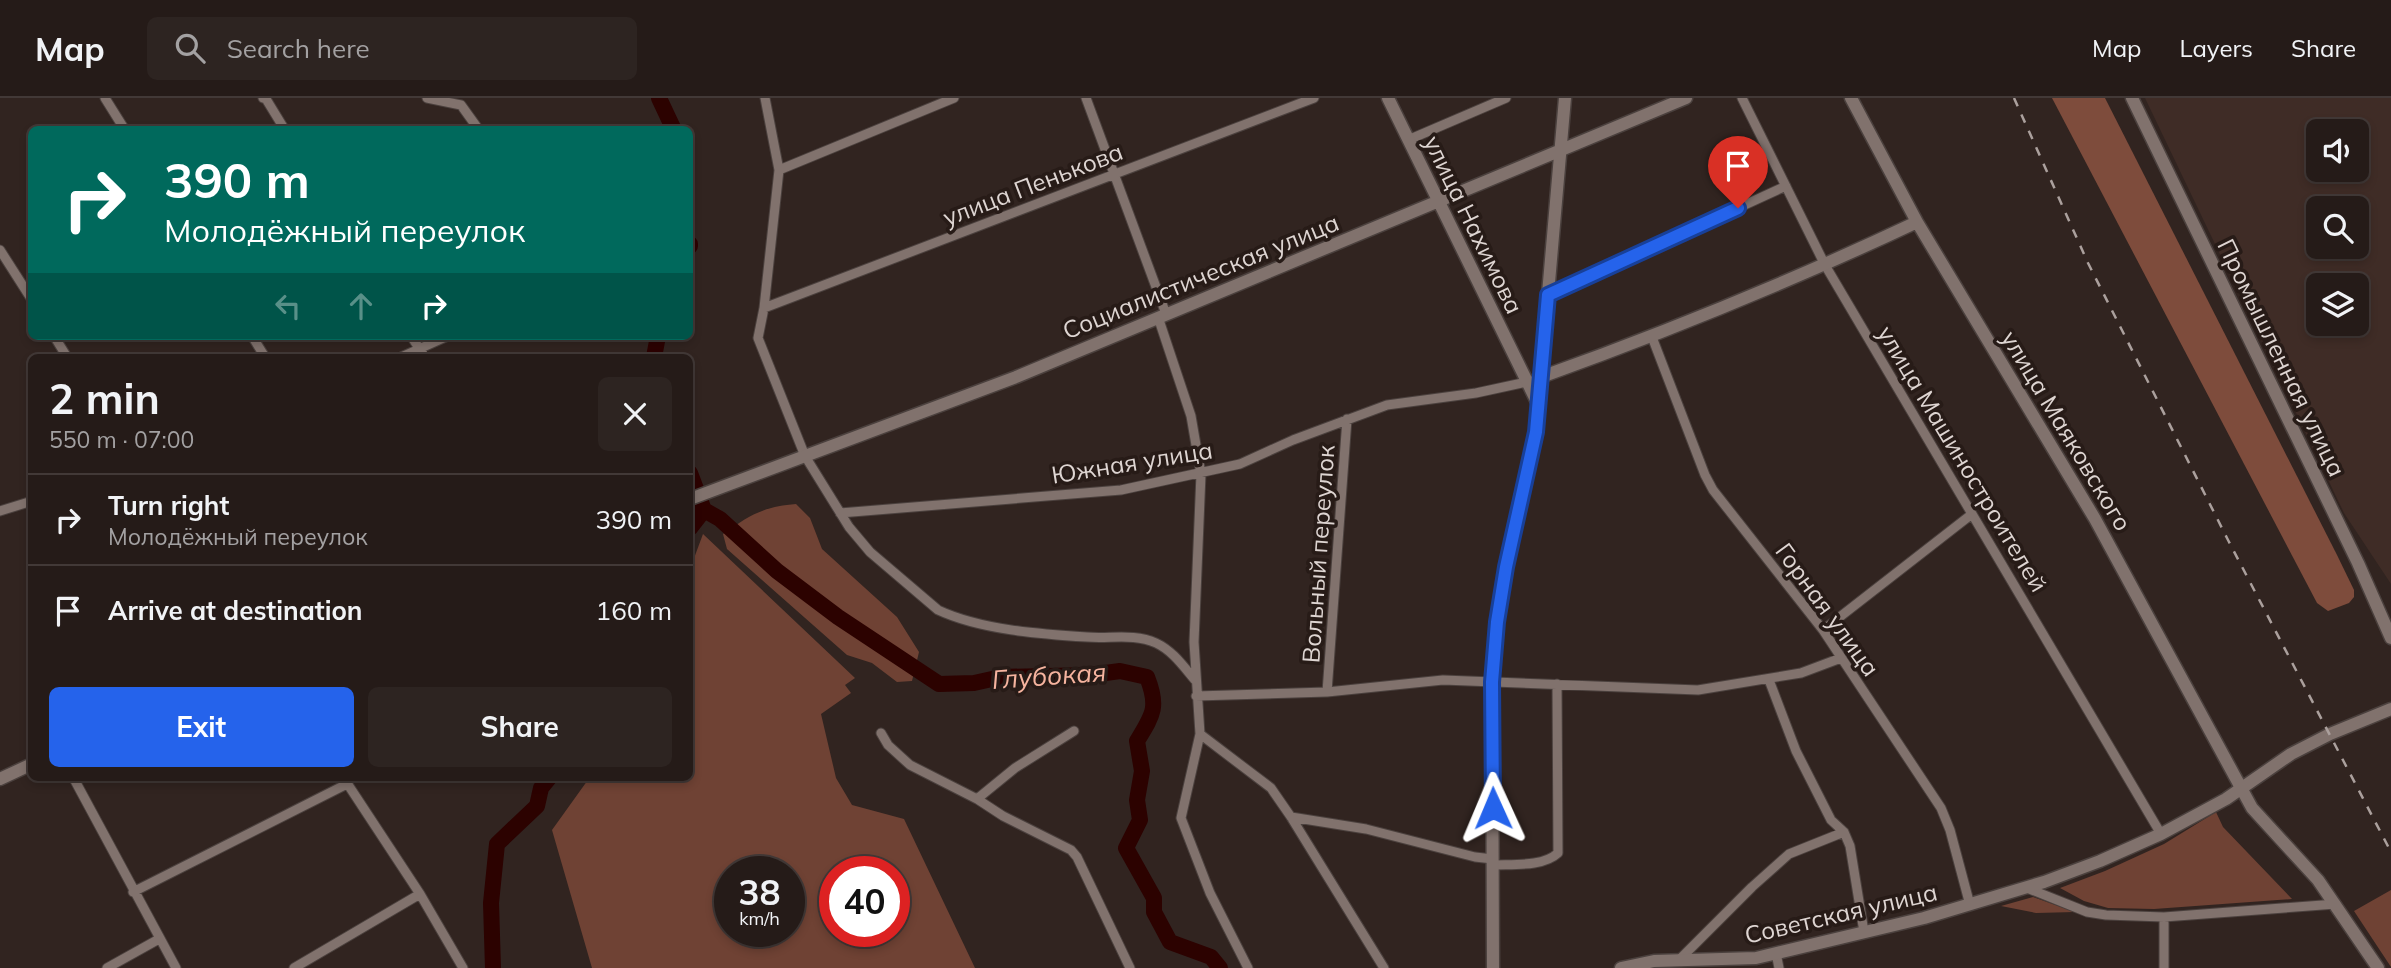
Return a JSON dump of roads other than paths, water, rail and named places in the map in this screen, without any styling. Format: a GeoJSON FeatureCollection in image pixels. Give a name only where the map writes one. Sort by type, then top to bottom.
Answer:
{"type":"FeatureCollection","features":[{"type":"Feature","properties":{"kind":"main road","name":"улица Нахимова"},"geometry":{"type":"LineString","coordinates":[[1388,98],[1539,407]]}},
{"type":"Feature","properties":{"kind":"main road"},"geometry":{"type":"LineString","coordinates":[[1493,968],[1492,682],[1497,622],[1506,567],[1536,432],[1565,98]]}},
{"type":"Feature","properties":{"kind":"main road","name":"Социалистическая улица"},"geometry":{"type":"LineString","coordinates":[[693,498],[1016,377],[1686,98]]}},
{"type":"Feature","properties":{"kind":"main road","name":"улица Маяковского"},"geometry":{"type":"LineString","coordinates":[[1851,98],[1917,222],[2095,519],[2258,817],[2296,855],[2336,904],[2378,968]]}},
{"type":"Feature","properties":{"kind":"main road","name":"Промышленная улица"},"geometry":{"type":"LineString","coordinates":[[2132,98],[2358,563],[2391,638]]}},
{"type":"Feature","properties":{"kind":"main road"},"geometry":{"type":"LineString","coordinates":[[1541,377],[1652,337],[1825,265],[1917,222]]}},
{"type":"Feature","properties":{"kind":"main road","name":"Советская улица"},"geometry":{"type":"LineString","coordinates":[[1621,968],[1654,961],[1756,958],[1970,905],[2027,888],[2100,862],[2161,834],[2226,799],[2300,749],[2391,709]]}},
{"type":"Feature","properties":{"kind":"main road"},"geometry":{"type":"LineString","coordinates":[[0,779],[28,766]]}},
{"type":"Feature","properties":{"kind":"street"},"geometry":{"type":"LineString","coordinates":[[105,98],[122,126]]}},
{"type":"Feature","properties":{"kind":"street"},"geometry":{"type":"LineString","coordinates":[[263,98],[283,126]]}},
{"type":"Feature","properties":{"kind":"street"},"geometry":{"type":"LineString","coordinates":[[427,98],[461,105],[476,126]]}},
{"type":"Feature","properties":{"kind":"street"},"geometry":{"type":"LineString","coordinates":[[765,98],[779,170],[764,308],[758,338],[805,456],[859,541],[939,610],[948,614],[1005,628],[1089,637],[1143,638],[1169,650],[1195,680]]}},
{"type":"Feature","properties":{"kind":"street"},"geometry":{"type":"LineString","coordinates":[[779,170],[954,98]]}},
{"type":"Feature","properties":{"kind":"street"},"geometry":{"type":"LineString","coordinates":[[1086,98],[1162,316],[1191,416],[1201,474],[1194,642],[1199,734],[1181,818],[1210,893],[1248,968]]}},
{"type":"Feature","properties":{"kind":"street","name":"улица Пенькова"},"geometry":{"type":"LineString","coordinates":[[764,308],[1314,98]]}},
{"type":"Feature","properties":{"kind":"street"},"geometry":{"type":"LineString","coordinates":[[1408,140],[1506,98]]}},
{"type":"Feature","properties":{"kind":"street","name":"улица Машиностроителей"},"geometry":{"type":"LineString","coordinates":[[1742,98],[1825,265],[2161,834]]}},
{"type":"Feature","properties":{"kind":"street"},"geometry":{"type":"LineString","coordinates":[[1548,295],[1786,186]]}},
{"type":"Feature","properties":{"kind":"street"},"geometry":{"type":"LineString","coordinates":[[0,250],[28,294]]}},
{"type":"Feature","properties":{"kind":"street","name":"Горная улица"},"geometry":{"type":"LineString","coordinates":[[1652,337],[1709,483],[1823,630],[1941,808],[1950,830],[1970,905]]}},
{"type":"Feature","properties":{"kind":"street"},"geometry":{"type":"LineString","coordinates":[[422,353],[442,340]]}},
{"type":"Feature","properties":{"kind":"street","name":"Южная улица"},"geometry":{"type":"LineString","coordinates":[[840,513],[1121,490],[1240,464],[1293,440],[1387,405],[1476,393],[1541,377]]}},
{"type":"Feature","properties":{"kind":"street","name":"Вольный переулок"},"geometry":{"type":"LineString","coordinates":[[1327,692],[1347,419]]}},
{"type":"Feature","properties":{"kind":"street"},"geometry":{"type":"LineString","coordinates":[[0,512],[28,502]]}},
{"type":"Feature","properties":{"kind":"street"},"geometry":{"type":"LineString","coordinates":[[1823,630],[1972,514]]}},
{"type":"Feature","properties":{"kind":"street"},"geometry":{"type":"LineString","coordinates":[[1196,696],[1327,692],[1443,681],[1698,690],[1801,673],[1841,658]]}},
{"type":"Feature","properties":{"kind":"street"},"geometry":{"type":"LineString","coordinates":[[1769,680],[1796,751],[1830,820],[1844,832],[1850,846],[1864,932]]}},
{"type":"Feature","properties":{"kind":"street"},"geometry":{"type":"LineString","coordinates":[[1291,817],[1335,823],[1493,862],[1535,863],[1555,856],[1558,853],[1557,684]]}},
{"type":"Feature","properties":{"kind":"street"},"geometry":{"type":"LineString","coordinates":[[977,799],[1015,768],[1074,731]]}},
{"type":"Feature","properties":{"kind":"street"},"geometry":{"type":"LineString","coordinates":[[881,733],[888,745],[910,765],[1071,850],[1077,857],[1130,968]]}},
{"type":"Feature","properties":{"kind":"street"},"geometry":{"type":"LineString","coordinates":[[1199,734],[1271,788],[1384,968]]}},
{"type":"Feature","properties":{"kind":"street"},"geometry":{"type":"LineString","coordinates":[[75,781],[176,968]]}},
{"type":"Feature","properties":{"kind":"street"},"geometry":{"type":"LineString","coordinates":[[133,892],[345,781],[420,894],[463,968]]}},
{"type":"Feature","properties":{"kind":"street"},"geometry":{"type":"LineString","coordinates":[[1679,960],[1789,854],[1844,832]]}},
{"type":"Feature","properties":{"kind":"street"},"geometry":{"type":"LineString","coordinates":[[2027,888],[2087,912],[2106,915],[2164,917],[2336,904]]}},
{"type":"Feature","properties":{"kind":"street"},"geometry":{"type":"LineString","coordinates":[[294,968],[420,894]]}},
{"type":"Feature","properties":{"kind":"street"},"geometry":{"type":"LineString","coordinates":[[2164,917],[2164,968]]}},
{"type":"Feature","properties":{"kind":"street"},"geometry":{"type":"LineString","coordinates":[[107,968],[120,965],[159,939]]}},
{"type":"Feature","properties":{"kind":"street"},"geometry":{"type":"LineString","coordinates":[[1776,953],[1779,968]]}},
{"type":"Feature","properties":{"kind":"waterway","name":"Глубокая"},"geometry":{"type":"LineString","coordinates":[[659,98],[672,126]]}},
{"type":"Feature","properties":{"kind":"waterway","name":"Глубокая"},"geometry":{"type":"LineString","coordinates":[[655,354],[657,340]]}},
{"type":"Feature","properties":{"kind":"waterway","name":"Глубокая"},"geometry":{"type":"LineString","coordinates":[[693,481],[704,510],[720,519],[777,571],[838,617],[939,684],[974,683],[1001,677],[1091,675],[1120,671],[1147,677],[1153,704],[1150,717],[1137,741],[1142,771],[1137,800],[1140,820],[1126,848],[1154,898],[1154,912],[1170,942],[1211,957],[1220,968]]}},
{"type":"Feature","properties":{"kind":"waterway"},"geometry":{"type":"LineString","coordinates":[[693,524],[704,510]]}},
{"type":"Feature","properties":{"kind":"waterway"},"geometry":{"type":"LineString","coordinates":[[493,968],[491,903],[497,844],[537,806],[541,788],[547,781]]}},
{"type":"Feature","properties":{"kind":"railway"},"geometry":{"type":"LineString","coordinates":[[2014,98],[2088,263],[2228,540],[2391,852]]}}]}
